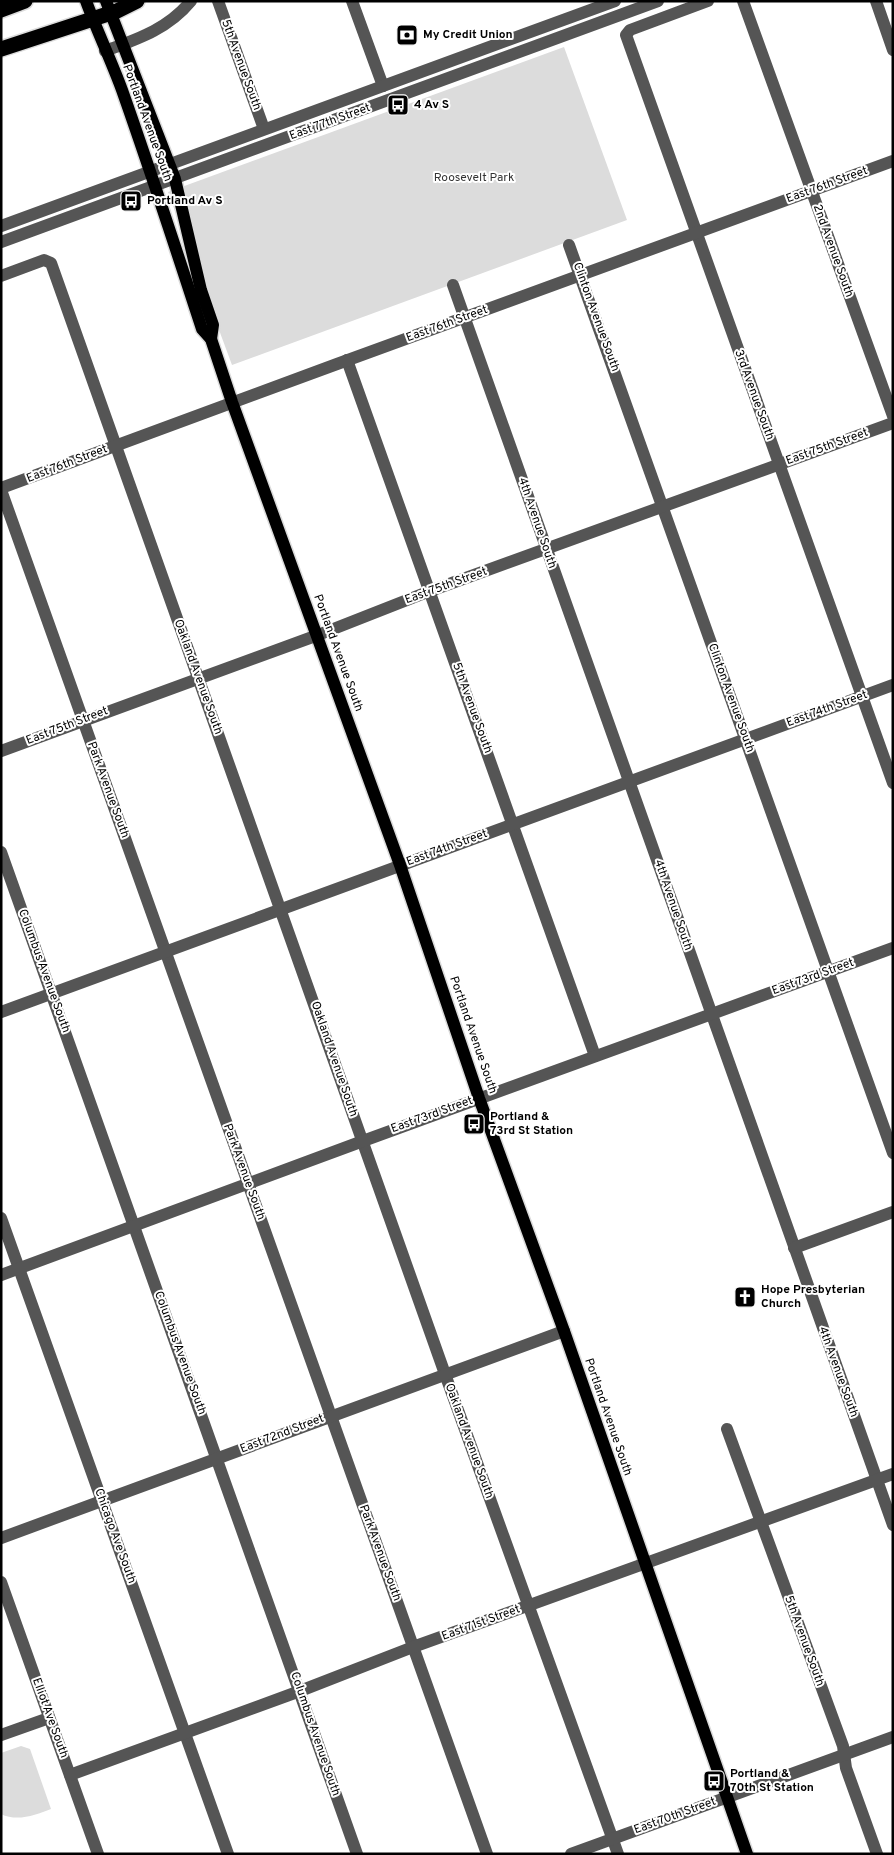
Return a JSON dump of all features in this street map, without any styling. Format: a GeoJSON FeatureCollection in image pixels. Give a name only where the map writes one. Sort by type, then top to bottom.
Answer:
{"type":"FeatureCollection","features":[{"type":"Feature","properties":{"kind":"highway"},"geometry":{"type":"LineString","coordinates":[[1,10],[25,1]]}},
{"type":"Feature","properties":{"kind":"highway"},"geometry":{"type":"LineString","coordinates":[[1,49],[92,18],[108,7],[137,1]]}},
{"type":"Feature","properties":{"kind":"main road","name":"Portland Avenue South"},"geometry":{"type":"LineString","coordinates":[[86,1],[116,74],[156,186],[202,329],[211,339],[232,402],[318,635],[400,865],[479,1098],[564,1331],[747,1854]]}},
{"type":"Feature","properties":{"kind":"main road","name":"Portland Avenue South"},"geometry":{"type":"LineString","coordinates":[[108,7],[175,179],[202,290],[213,325],[211,339]]}},
{"type":"Feature","properties":{"kind":"street"},"geometry":{"type":"LineString","coordinates":[[105,51],[157,30],[172,21],[191,1]]}},
{"type":"Feature","properties":{"kind":"street","name":"5th Avenue South"},"geometry":{"type":"LineString","coordinates":[[218,1],[264,129]]}},
{"type":"Feature","properties":{"kind":"street"},"geometry":{"type":"LineString","coordinates":[[352,1],[383,86]]}},
{"type":"Feature","properties":{"kind":"street","name":"East 77th Street"},"geometry":{"type":"LineString","coordinates":[[1,226],[615,1]]}},
{"type":"Feature","properties":{"kind":"street","name":"East 77th Street"},"geometry":{"type":"LineString","coordinates":[[1,242],[658,1]]}},
{"type":"Feature","properties":{"kind":"street","name":"3rd Avenue South"},"geometry":{"type":"LineString","coordinates":[[708,1],[630,30],[626,35],[893,783]]}},
{"type":"Feature","properties":{"kind":"street","name":"2nd Avenue South"},"geometry":{"type":"LineString","coordinates":[[743,1],[893,416]]}},
{"type":"Feature","properties":{"kind":"street"},"geometry":{"type":"LineString","coordinates":[[876,1],[893,50]]}},
{"type":"Feature","properties":{"kind":"street","name":"East 76th Street"},"geometry":{"type":"LineString","coordinates":[[1,489],[232,402],[893,161]]}},
{"type":"Feature","properties":{"kind":"street","name":"Clinton Avenue South"},"geometry":{"type":"LineString","coordinates":[[569,245],[893,1152]]}},
{"type":"Feature","properties":{"kind":"street","name":"Oakland Avenue South"},"geometry":{"type":"LineString","coordinates":[[1,276],[44,260],[51,264],[445,1374],[618,1854]]}},
{"type":"Feature","properties":{"kind":"street","name":"4th Avenue South"},"geometry":{"type":"LineString","coordinates":[[453,285],[893,1525]]}},
{"type":"Feature","properties":{"kind":"street","name":"5th Avenue South"},"geometry":{"type":"LineString","coordinates":[[347,360],[594,1056]]}},
{"type":"Feature","properties":{"kind":"street","name":"East 75th Street"},"geometry":{"type":"LineString","coordinates":[[1,751],[318,635],[430,591],[893,423]]}},
{"type":"Feature","properties":{"kind":"street","name":"Park Avenue South"},"geometry":{"type":"LineString","coordinates":[[1,489],[487,1854]]}},
{"type":"Feature","properties":{"kind":"street","name":"East 74th Street"},"geometry":{"type":"LineString","coordinates":[[1,1012],[893,685]]}},
{"type":"Feature","properties":{"kind":"street","name":"Columbus Avenue South"},"geometry":{"type":"LineString","coordinates":[[1,852],[53,993],[357,1854]]}},
{"type":"Feature","properties":{"kind":"street","name":"East 73rd Street"},"geometry":{"type":"LineString","coordinates":[[1,1275],[479,1098],[893,948]]}},
{"type":"Feature","properties":{"kind":"street"},"geometry":{"type":"LineString","coordinates":[[794,1248],[893,1212]]}},
{"type":"Feature","properties":{"kind":"street","name":"Chicago Ave South"},"geometry":{"type":"LineString","coordinates":[[1,1218],[228,1854]]}},
{"type":"Feature","properties":{"kind":"street","name":"East 72nd Street"},"geometry":{"type":"LineString","coordinates":[[1,1538],[564,1331]]}},
{"type":"Feature","properties":{"kind":"street","name":"5th Avenue South"},"geometry":{"type":"LineString","coordinates":[[727,1429],[840,1736],[845,1754],[846,1768],[877,1854]]}},
{"type":"Feature","properties":{"kind":"street","name":"East 71st Street"},"geometry":{"type":"LineString","coordinates":[[70,1775],[186,1734],[413,1647],[893,1474]]}},
{"type":"Feature","properties":{"kind":"street","name":"Elliot Ave South"},"geometry":{"type":"LineString","coordinates":[[1,1582],[98,1854]]}},
{"type":"Feature","properties":{"kind":"street"},"geometry":{"type":"LineString","coordinates":[[1,1735],[50,1718]]}},
{"type":"Feature","properties":{"kind":"street","name":"East 70th Street"},"geometry":{"type":"LineString","coordinates":[[571,1854],[893,1737]]}},
{"type":"Feature","properties":{"kind":"green space","name":"Roosevelt Park"},"geometry":{"type":"Polygon","coordinates":[[[564,47],[627,220],[232,365],[168,192],[564,47]]]}},
{"type":"Feature","properties":{"kind":"green space"},"geometry":{"type":"Polygon","coordinates":[[[21,1746],[30,1749],[51,1809],[20,1818],[1,1814],[1,1753],[21,1746]]]}},
{"type":"Feature","properties":{"kind":"place","name":"My Credit Union"},"geometry":{"type":"Point","coordinates":[407,35]}},
{"type":"Feature","properties":{"kind":"place","name":"4 Av S"},"geometry":{"type":"Point","coordinates":[398,105]}},
{"type":"Feature","properties":{"kind":"place","name":"Portland Av S"},"geometry":{"type":"Point","coordinates":[131,201]}},
{"type":"Feature","properties":{"kind":"place","name":"Portland & 73rd St Station"},"geometry":{"type":"Point","coordinates":[474,1124]}},
{"type":"Feature","properties":{"kind":"place","name":"Hope Presbyterian Church"},"geometry":{"type":"Point","coordinates":[745,1297]}},
{"type":"Feature","properties":{"kind":"place","name":"Portland & 70th St Station"},"geometry":{"type":"Point","coordinates":[714,1781]}}]}
